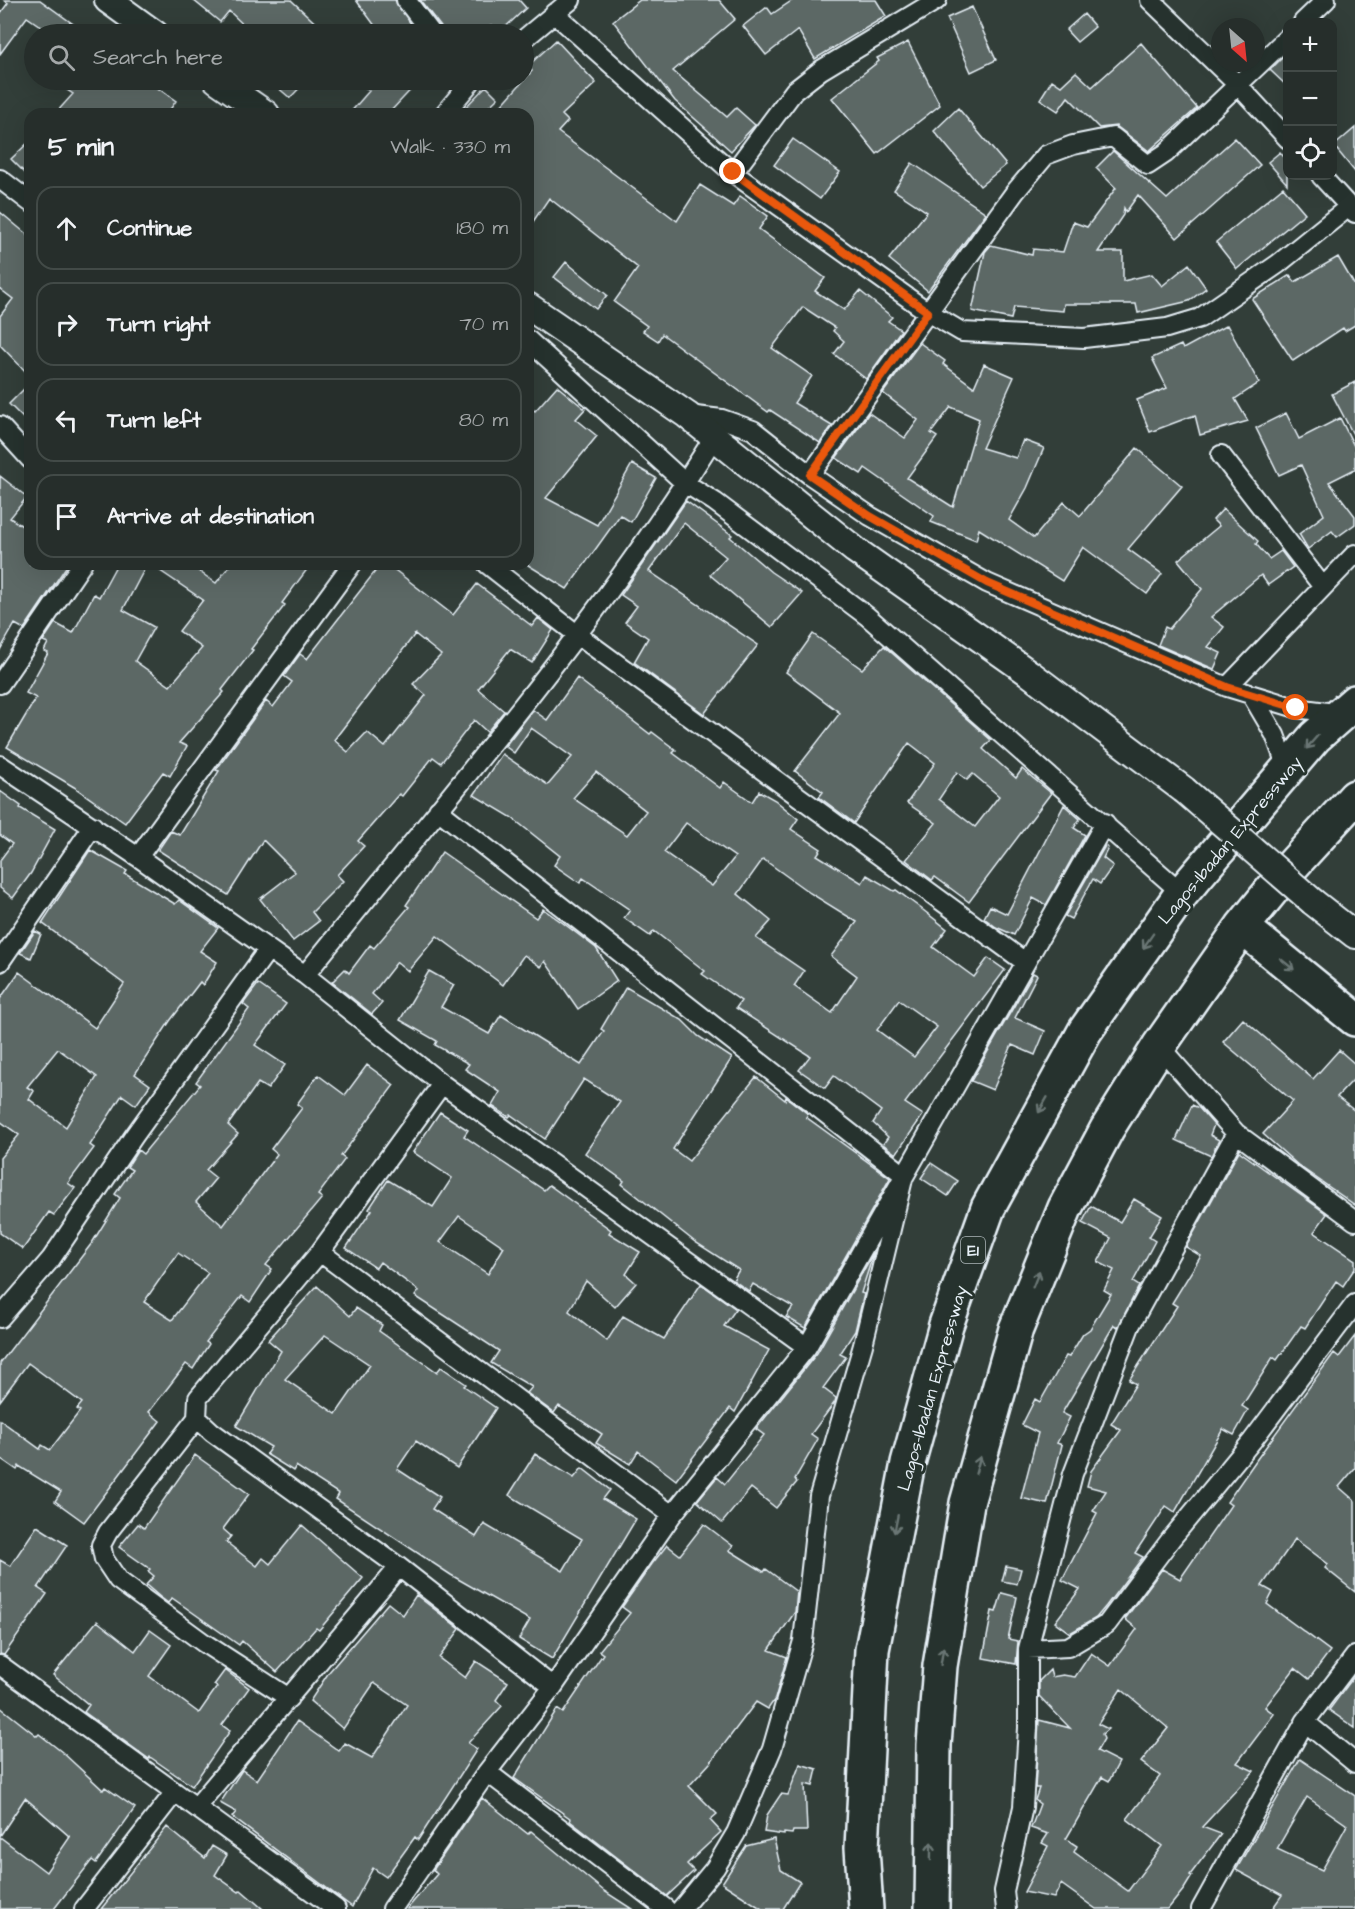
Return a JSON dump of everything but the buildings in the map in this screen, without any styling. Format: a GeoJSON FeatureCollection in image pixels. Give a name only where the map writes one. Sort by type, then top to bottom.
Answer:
{"type":"FeatureCollection","features":[{"type":"Feature","properties":{"kind":"highway","name":"Lagos-Ibadan Expressway"},"geometry":{"type":"LineString","coordinates":[[866,1909],[862,1848],[872,1650],[908,1463],[946,1325],[988,1208],[1085,1031],[1182,892],[1315,737],[1348,708]]}},
{"type":"Feature","properties":{"kind":"highway"},"geometry":{"type":"LineString","coordinates":[[932,1909],[934,1745],[940,1666],[967,1503],[1016,1329],[1065,1209],[1107,1129],[1159,1046],[1242,927],[1289,869],[1355,797]]}},
{"type":"Feature","properties":{"kind":"highway"},"geometry":{"type":"LineString","coordinates":[[1242,927],[1355,1019]]}},
{"type":"Feature","properties":{"kind":"main road"},"geometry":{"type":"LineString","coordinates":[[108,0],[140,24]]}},
{"type":"Feature","properties":{"kind":"main road"},"geometry":{"type":"LineString","coordinates":[[231,90],[257,108]]}},
{"type":"Feature","properties":{"kind":"main road"},"geometry":{"type":"LineString","coordinates":[[534,310],[687,415],[855,550],[1029,673],[1184,790],[1355,936]]}},
{"type":"Feature","properties":{"kind":"street"},"geometry":{"type":"LineString","coordinates":[[406,0],[424,24]]}},
{"type":"Feature","properties":{"kind":"street"},"geometry":{"type":"LineString","coordinates":[[534,30],[572,0]]}},
{"type":"Feature","properties":{"kind":"street"},"geometry":{"type":"LineString","coordinates":[[733,172],[794,91],[821,70],[937,0]]}},
{"type":"Feature","properties":{"kind":"street"},"geometry":{"type":"LineString","coordinates":[[1150,0],[1238,85],[1283,135]]}},
{"type":"Feature","properties":{"kind":"street"},"geometry":{"type":"LineString","coordinates":[[1307,18],[1326,0]]}},
{"type":"Feature","properties":{"kind":"street"},"geometry":{"type":"LineString","coordinates":[[554,13],[733,172],[928,312],[962,332],[1084,338],[1167,328],[1200,318],[1352,210],[1326,180]]}},
{"type":"Feature","properties":{"kind":"street"},"geometry":{"type":"LineString","coordinates":[[810,475],[1015,192],[1046,155],[1073,145],[1113,137],[1148,165],[1166,153],[1283,41]]}},
{"type":"Feature","properties":{"kind":"street"},"geometry":{"type":"LineString","coordinates":[[449,108],[463,90]]}},
{"type":"Feature","properties":{"kind":"street"},"geometry":{"type":"LineString","coordinates":[[0,179],[24,197]]}},
{"type":"Feature","properties":{"kind":"street"},"geometry":{"type":"LineString","coordinates":[[534,345],[685,483],[715,502],[867,616],[1182,892]]}},
{"type":"Feature","properties":{"kind":"street"},"geometry":{"type":"LineString","coordinates":[[687,415],[722,418],[753,430],[810,475],[870,516],[987,583],[1252,696],[1296,708],[1348,708]]}},
{"type":"Feature","properties":{"kind":"street"},"geometry":{"type":"LineString","coordinates":[[0,426],[24,452]]}},
{"type":"Feature","properties":{"kind":"street"},"geometry":{"type":"LineString","coordinates":[[305,975],[579,636],[685,483],[714,436]]}},
{"type":"Feature","properties":{"kind":"street"},"geometry":{"type":"LineString","coordinates":[[1221,455],[1323,587]]}},
{"type":"Feature","properties":{"kind":"street"},"geometry":{"type":"LineString","coordinates":[[1227,687],[1355,554]]}},
{"type":"Feature","properties":{"kind":"street"},"geometry":{"type":"LineString","coordinates":[[0,684],[78,570]]}},
{"type":"Feature","properties":{"kind":"street"},"geometry":{"type":"LineString","coordinates":[[138,857],[348,570]]}},
{"type":"Feature","properties":{"kind":"street"},"geometry":{"type":"LineString","coordinates":[[495,570],[579,636],[1025,962]]}},
{"type":"Feature","properties":{"kind":"street"},"geometry":{"type":"LineString","coordinates":[[1252,696],[1275,735],[1288,770]]}},
{"type":"Feature","properties":{"kind":"street"},"geometry":{"type":"LineString","coordinates":[[0,765],[93,826],[267,951],[305,975],[442,1084],[807,1347]]}},
{"type":"Feature","properties":{"kind":"street"},"geometry":{"type":"LineString","coordinates":[[438,810],[904,1175]]}},
{"type":"Feature","properties":{"kind":"street"},"geometry":{"type":"LineString","coordinates":[[392,1909],[487,1772],[553,1687],[672,1515],[807,1347],[1105,823]]}},
{"type":"Feature","properties":{"kind":"street"},"geometry":{"type":"LineString","coordinates":[[0,962],[93,826]]}},
{"type":"Feature","properties":{"kind":"street"},"geometry":{"type":"LineString","coordinates":[[0,1318],[51,1259],[134,1136],[267,951]]}},
{"type":"Feature","properties":{"kind":"street"},"geometry":{"type":"LineString","coordinates":[[1159,1046],[1236,1133],[1355,1221]]}},
{"type":"Feature","properties":{"kind":"street"},"geometry":{"type":"LineString","coordinates":[[289,1698],[204,1643],[118,1580],[104,1559],[101,1545],[108,1532],[197,1418],[198,1398],[320,1252],[442,1084]]}},
{"type":"Feature","properties":{"kind":"street"},"geometry":{"type":"LineString","coordinates":[[1006,1909],[1004,1891],[1023,1807],[1028,1728],[1028,1649],[1073,1474],[1130,1326],[1236,1133]]}},
{"type":"Feature","properties":{"kind":"street"},"geometry":{"type":"LineString","coordinates":[[681,1909],[715,1868],[736,1833],[772,1749],[802,1641],[819,1496],[862,1345],[904,1175]]}},
{"type":"Feature","properties":{"kind":"street"},"geometry":{"type":"LineString","coordinates":[[320,1252],[672,1515]]}},
{"type":"Feature","properties":{"kind":"street"},"geometry":{"type":"LineString","coordinates":[[1028,1649],[1068,1647],[1107,1624],[1171,1539],[1252,1441],[1355,1304]]}},
{"type":"Feature","properties":{"kind":"street"},"geometry":{"type":"LineString","coordinates":[[197,1418],[212,1432],[399,1567],[553,1687]]}},
{"type":"Feature","properties":{"kind":"street"},"geometry":{"type":"LineString","coordinates":[[197,1806],[399,1567]]}},
{"type":"Feature","properties":{"kind":"street"},"geometry":{"type":"LineString","coordinates":[[1201,1909],[1305,1722],[1355,1656]]}},
{"type":"Feature","properties":{"kind":"street"},"geometry":{"type":"LineString","coordinates":[[0,1665],[336,1909]]}},
{"type":"Feature","properties":{"kind":"street"},"geometry":{"type":"LineString","coordinates":[[1305,1722],[1355,1763]]}},
{"type":"Feature","properties":{"kind":"street"},"geometry":{"type":"LineString","coordinates":[[487,1772],[666,1909]]}},
{"type":"Feature","properties":{"kind":"street"},"geometry":{"type":"LineString","coordinates":[[84,1909],[175,1792]]}},
{"type":"Feature","properties":{"kind":"route"},"geometry":{"type":"LineString","coordinates":[[733,172],[928,312],[810,475],[870,516],[987,583],[1227,687],[1296,708]]}}]}
